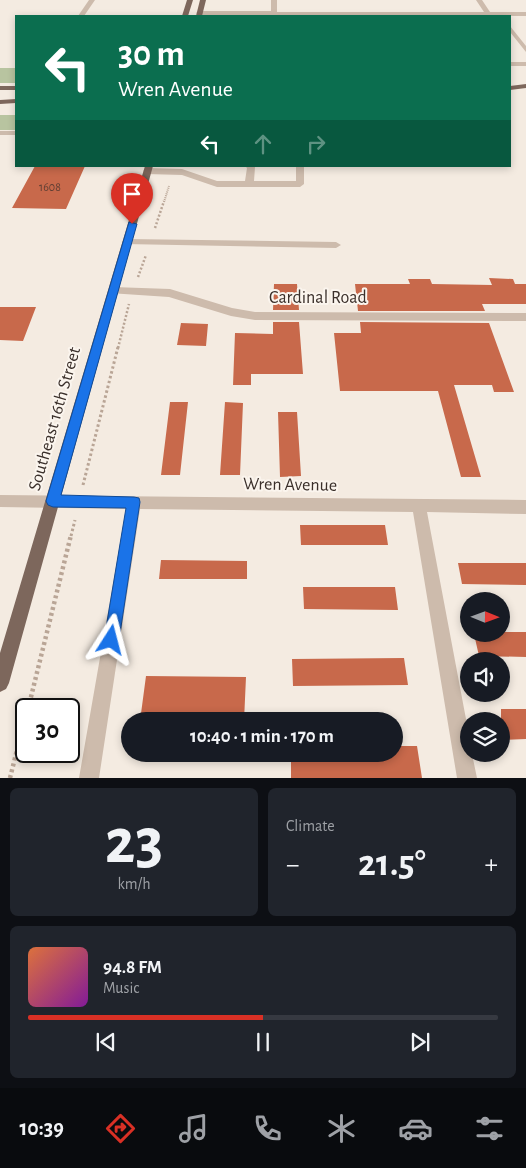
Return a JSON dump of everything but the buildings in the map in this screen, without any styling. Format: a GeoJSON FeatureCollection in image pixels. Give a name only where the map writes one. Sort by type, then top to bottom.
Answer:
{"type":"FeatureCollection","features":[{"type":"Feature","properties":{"kind":"main road"},"geometry":{"type":"LineString","coordinates":[[185,15],[190,0]]}},
{"type":"Feature","properties":{"kind":"main road"},"geometry":{"type":"LineString","coordinates":[[199,15],[203,0]]}},
{"type":"Feature","properties":{"kind":"main road"},"geometry":{"type":"LineString","coordinates":[[511,86],[526,86]]}},
{"type":"Feature","properties":{"kind":"main road"},"geometry":{"type":"LineString","coordinates":[[0,88],[15,88]]}},
{"type":"Feature","properties":{"kind":"main road"},"geometry":{"type":"LineString","coordinates":[[0,102],[15,101]]}},
{"type":"Feature","properties":{"kind":"main road"},"geometry":{"type":"LineString","coordinates":[[0,108],[15,108]]}},
{"type":"Feature","properties":{"kind":"main road","name":"Southeast 16th Street"},"geometry":{"type":"LineString","coordinates":[[0,683],[148,169]]}},
{"type":"Feature","properties":{"kind":"street"},"geometry":{"type":"LineString","coordinates":[[82,15],[92,0]]}},
{"type":"Feature","properties":{"kind":"street"},"geometry":{"type":"LineString","coordinates":[[274,0],[274,13]]}},
{"type":"Feature","properties":{"kind":"street"},"geometry":{"type":"LineString","coordinates":[[478,0],[488,14]]}},
{"type":"Feature","properties":{"kind":"street"},"geometry":{"type":"LineString","coordinates":[[199,15],[274,13],[526,14]]}},
{"type":"Feature","properties":{"kind":"street"},"geometry":{"type":"LineString","coordinates":[[511,29],[526,50]]}},
{"type":"Feature","properties":{"kind":"street"},"geometry":{"type":"LineString","coordinates":[[511,64],[526,64]]}},
{"type":"Feature","properties":{"kind":"street"},"geometry":{"type":"LineString","coordinates":[[0,133],[15,133]]}},
{"type":"Feature","properties":{"kind":"street"},"geometry":{"type":"LineString","coordinates":[[249,184],[250,167]]}},
{"type":"Feature","properties":{"kind":"street"},"geometry":{"type":"LineString","coordinates":[[148,169],[188,174],[217,184],[300,184],[300,167]]}},
{"type":"Feature","properties":{"kind":"street"},"geometry":{"type":"LineString","coordinates":[[127,242],[336,245]]}},
{"type":"Feature","properties":{"kind":"street","name":"Cardinal Road"},"geometry":{"type":"LineString","coordinates":[[113,291],[170,293],[231,312],[255,316],[526,317]]}},
{"type":"Feature","properties":{"kind":"street","name":"Wren Avenue"},"geometry":{"type":"LineString","coordinates":[[0,501],[526,507]]}},
{"type":"Feature","properties":{"kind":"street"},"geometry":{"type":"LineString","coordinates":[[89,778],[134,502]]}},
{"type":"Feature","properties":{"kind":"street"},"geometry":{"type":"LineString","coordinates":[[419,506],[467,778]]}},
{"type":"Feature","properties":{"kind":"path"},"geometry":{"type":"LineString","coordinates":[[87,472],[134,291],[166,201],[173,171]]}},
{"type":"Feature","properties":{"kind":"path"},"geometry":{"type":"LineString","coordinates":[[31,698],[71,536]]}},
{"type":"Feature","properties":{"kind":"path"},"geometry":{"type":"LineString","coordinates":[[10,778],[15,758]]}},
{"type":"Feature","properties":{"kind":"green space"},"geometry":{"type":"Polygon","coordinates":[[[0,68],[15,68],[15,83],[0,83],[0,68]]]}},
{"type":"Feature","properties":{"kind":"green space"},"geometry":{"type":"Polygon","coordinates":[[[0,115],[15,115],[15,130],[0,130],[0,115]]]}},
{"type":"Feature","properties":{"kind":"route"},"geometry":{"type":"LineString","coordinates":[[111,640],[134,502],[53,501],[132,224]]}}]}
